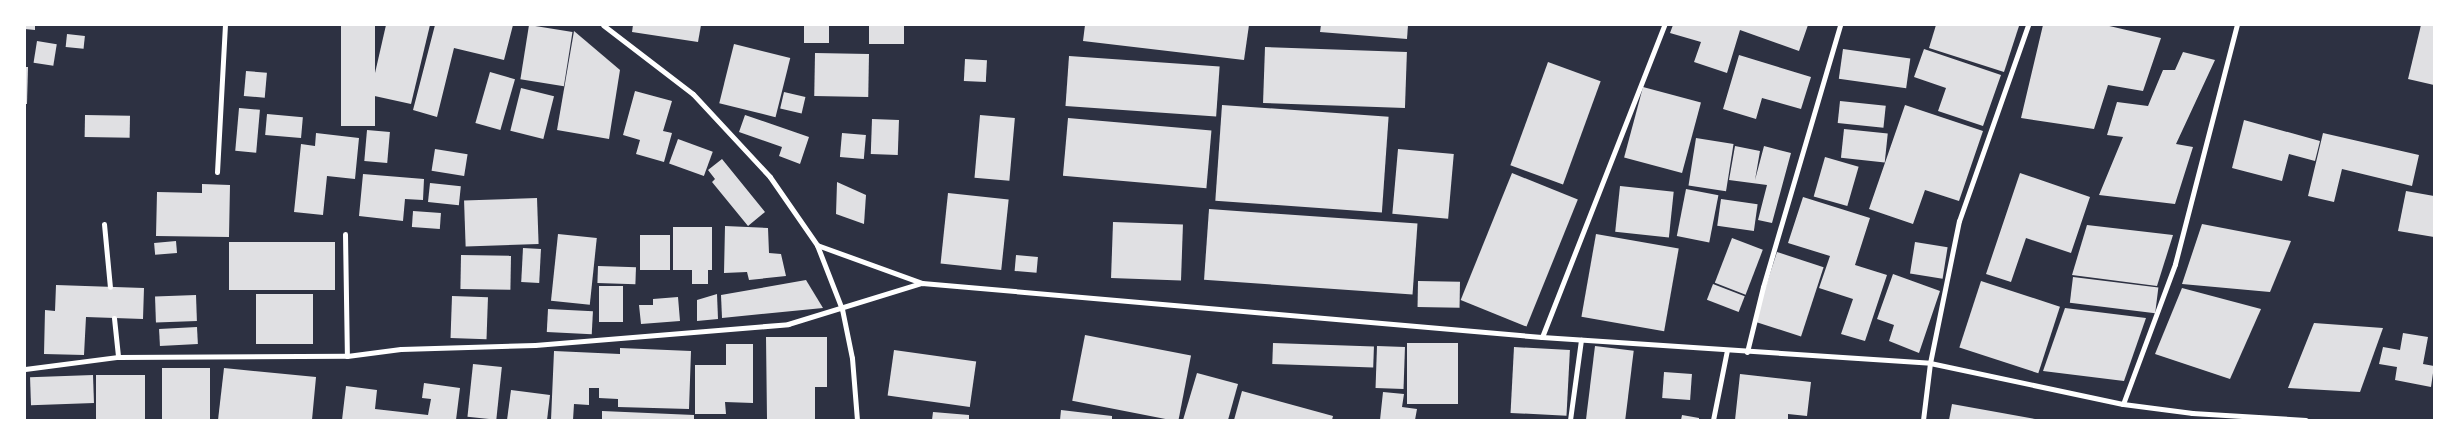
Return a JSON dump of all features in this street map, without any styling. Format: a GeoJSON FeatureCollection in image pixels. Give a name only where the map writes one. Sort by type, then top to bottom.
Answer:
{"type":"FeatureCollection","features":[{"type":"Feature","properties":{"kind":"street"},"geometry":{"type":"LineString","coordinates":[[218,172],[225,25]]}},
{"type":"Feature","properties":{"kind":"street"},"geometry":{"type":"LineString","coordinates":[[603,25],[693,94],[770,177],[817,245],[842,309],[852,358],[857,420]]}},
{"type":"Feature","properties":{"kind":"street"},"geometry":{"type":"LineString","coordinates":[[1542,337],[1664,25]]}},
{"type":"Feature","properties":{"kind":"street"},"geometry":{"type":"LineString","coordinates":[[1746,352],[1762,286],[1840,25]]}},
{"type":"Feature","properties":{"kind":"street"},"geometry":{"type":"LineString","coordinates":[[1923,420],[1930,363],[1959,221],[2028,25]]}},
{"type":"Feature","properties":{"kind":"street"},"geometry":{"type":"LineString","coordinates":[[2122,404],[2175,264],[2236,25]]}},
{"type":"Feature","properties":{"kind":"street"},"geometry":{"type":"LineString","coordinates":[[104,224],[110,287]]}},
{"type":"Feature","properties":{"kind":"street"},"geometry":{"type":"LineString","coordinates":[[345,234],[347,356]]}},
{"type":"Feature","properties":{"kind":"street"},"geometry":{"type":"LineString","coordinates":[[817,245],[922,282],[1542,337],[1930,363],[2122,404],[2192,413],[2306,420]]}},
{"type":"Feature","properties":{"kind":"street"},"geometry":{"type":"LineString","coordinates":[[25,370],[118,357],[347,356],[401,349],[535,345],[788,324],[842,309],[922,282]]}},
{"type":"Feature","properties":{"kind":"street"},"geometry":{"type":"LineString","coordinates":[[114,318],[118,357]]}},
{"type":"Feature","properties":{"kind":"street"},"geometry":{"type":"LineString","coordinates":[[1570,420],[1582,340]]}},
{"type":"Feature","properties":{"kind":"street"},"geometry":{"type":"LineString","coordinates":[[1714,420],[1727,350]]}},
{"type":"Feature","properties":{"kind":"street"},"geometry":{"type":"LineString","coordinates":[[2190,420],[2192,413]]}},
{"type":"Feature","properties":{"kind":"building"},"geometry":{"type":"Polygon","coordinates":[[[25,25],[35,25],[35,30],[25,29],[25,25]]]}},
{"type":"Feature","properties":{"kind":"building"},"geometry":{"type":"Polygon","coordinates":[[[341,25],[375,25],[375,126],[341,126],[341,25]]]}},
{"type":"Feature","properties":{"kind":"building"},"geometry":{"type":"Polygon","coordinates":[[[386,25],[430,25],[411,104],[370,95],[386,25]]]}},
{"type":"Feature","properties":{"kind":"building"},"geometry":{"type":"Polygon","coordinates":[[[435,25],[513,25],[504,60],[454,48],[437,117],[413,110],[435,25]]]}},
{"type":"Feature","properties":{"kind":"building"},"geometry":{"type":"Polygon","coordinates":[[[529,25],[572,32],[564,86],[520,79],[529,25]]]}},
{"type":"Feature","properties":{"kind":"building"},"geometry":{"type":"Polygon","coordinates":[[[633,25],[701,25],[698,42],[632,32],[633,25]]]}},
{"type":"Feature","properties":{"kind":"building"},"geometry":{"type":"Polygon","coordinates":[[[804,25],[829,25],[829,43],[804,43],[804,25]]]}},
{"type":"Feature","properties":{"kind":"building"},"geometry":{"type":"Polygon","coordinates":[[[869,25],[904,25],[904,44],[869,44],[869,25]]]}},
{"type":"Feature","properties":{"kind":"building"},"geometry":{"type":"Polygon","coordinates":[[[1085,25],[1249,25],[1244,60],[1083,41],[1085,25]]]}},
{"type":"Feature","properties":{"kind":"building"},"geometry":{"type":"Polygon","coordinates":[[[1321,25],[1408,25],[1407,39],[1320,32],[1321,25]]]}},
{"type":"Feature","properties":{"kind":"building"},"geometry":{"type":"Polygon","coordinates":[[[1673,25],[1808,25],[1799,51],[1740,30],[1727,73],[1694,62],[1701,42],[1670,33],[1673,25]]]}},
{"type":"Feature","properties":{"kind":"building"},"geometry":{"type":"Polygon","coordinates":[[[1936,25],[2019,26],[2004,72],[1929,48],[1936,25]]]}},
{"type":"Feature","properties":{"kind":"building"},"geometry":{"type":"Polygon","coordinates":[[[2043,25],[2105,25],[2161,38],[2143,91],[2108,85],[2094,129],[2021,118],[2043,25]]]}},
{"type":"Feature","properties":{"kind":"building"},"geometry":{"type":"Polygon","coordinates":[[[2421,25],[2434,25],[2434,85],[2408,79],[2421,25]]]}},
{"type":"Feature","properties":{"kind":"building"},"geometry":{"type":"Polygon","coordinates":[[[574,31],[620,70],[609,139],[557,130],[574,31]]]}},
{"type":"Feature","properties":{"kind":"building"},"geometry":{"type":"Polygon","coordinates":[[[67,34],[85,36],[84,49],[66,47],[67,34]]]}},
{"type":"Feature","properties":{"kind":"building"},"geometry":{"type":"Polygon","coordinates":[[[37,41],[57,44],[53,66],[34,63],[37,41]]]}},
{"type":"Feature","properties":{"kind":"building"},"geometry":{"type":"Polygon","coordinates":[[[734,44],[790,58],[776,117],[719,103],[734,44]]]}},
{"type":"Feature","properties":{"kind":"building"},"geometry":{"type":"Polygon","coordinates":[[[1265,47],[1407,52],[1405,108],[1263,103],[1265,47]]]}},
{"type":"Feature","properties":{"kind":"building"},"geometry":{"type":"Polygon","coordinates":[[[1843,49],[1910,58],[1906,88],[1839,79],[1843,49]]]}},
{"type":"Feature","properties":{"kind":"building"},"geometry":{"type":"Polygon","coordinates":[[[1924,49],[2001,75],[1983,126],[1938,111],[1946,88],[1914,77],[1924,49]]]}},
{"type":"Feature","properties":{"kind":"building"},"geometry":{"type":"Polygon","coordinates":[[[2183,52],[2215,60],[2176,144],[2193,147],[2175,204],[2099,195],[2123,137],[2107,135],[2117,102],[2148,106],[2163,70],[2175,70],[2183,52]]]}},
{"type":"Feature","properties":{"kind":"building"},"geometry":{"type":"Polygon","coordinates":[[[815,53],[869,54],[868,97],[814,96],[815,53]]]}},
{"type":"Feature","properties":{"kind":"building"},"geometry":{"type":"Polygon","coordinates":[[[1739,55],[1811,77],[1801,109],[1762,98],[1756,119],[1723,109],[1739,55]]]}},
{"type":"Feature","properties":{"kind":"building"},"geometry":{"type":"Polygon","coordinates":[[[1069,56],[1220,67],[1216,116],[1066,106],[1069,56]]]}},
{"type":"Feature","properties":{"kind":"building"},"geometry":{"type":"Polygon","coordinates":[[[965,59],[987,60],[986,82],[964,81],[965,59]]]}},
{"type":"Feature","properties":{"kind":"building"},"geometry":{"type":"Polygon","coordinates":[[[1548,62],[1601,81],[1563,185],[1510,165],[1548,62]]]}},
{"type":"Feature","properties":{"kind":"building"},"geometry":{"type":"Polygon","coordinates":[[[25,67],[28,67],[27,104],[25,104],[25,67]]]}},
{"type":"Feature","properties":{"kind":"building"},"geometry":{"type":"Polygon","coordinates":[[[246,71],[267,73],[265,98],[244,96],[246,71]]]}},
{"type":"Feature","properties":{"kind":"building"},"geometry":{"type":"Polygon","coordinates":[[[490,72],[515,79],[500,130],[475,123],[490,72]]]}},
{"type":"Feature","properties":{"kind":"building"},"geometry":{"type":"Polygon","coordinates":[[[1643,87],[1701,103],[1682,173],[1624,158],[1643,87]]]}},
{"type":"Feature","properties":{"kind":"building"},"geometry":{"type":"Polygon","coordinates":[[[521,88],[554,96],[543,139],[510,131],[521,88]]]}},
{"type":"Feature","properties":{"kind":"building"},"geometry":{"type":"Polygon","coordinates":[[[635,91],[672,101],[663,131],[672,133],[664,162],[636,154],[640,140],[623,135],[635,91]]]}},
{"type":"Feature","properties":{"kind":"building"},"geometry":{"type":"Polygon","coordinates":[[[784,92],[805,97],[802,114],[780,109],[784,92]]]}},
{"type":"Feature","properties":{"kind":"building"},"geometry":{"type":"Polygon","coordinates":[[[1840,101],[1886,106],[1883,128],[1838,123],[1840,101]]]}},
{"type":"Feature","properties":{"kind":"building"},"geometry":{"type":"Polygon","coordinates":[[[1222,105],[1389,117],[1382,212],[1215,201],[1222,105]]]}},
{"type":"Feature","properties":{"kind":"building"},"geometry":{"type":"Polygon","coordinates":[[[1905,105],[1983,131],[1959,201],[1925,190],[1913,224],[1869,209],[1905,105]]]}},
{"type":"Feature","properties":{"kind":"building"},"geometry":{"type":"Polygon","coordinates":[[[239,108],[260,110],[256,153],[235,151],[239,108]]]}},
{"type":"Feature","properties":{"kind":"building"},"geometry":{"type":"Polygon","coordinates":[[[267,114],[303,117],[301,138],[265,135],[267,114]]]}},
{"type":"Feature","properties":{"kind":"building"},"geometry":{"type":"Polygon","coordinates":[[[85,115],[130,116],[130,138],[85,137],[85,115]]]}},
{"type":"Feature","properties":{"kind":"building"},"geometry":{"type":"Polygon","coordinates":[[[745,115],[809,137],[800,164],[779,156],[782,147],[739,132],[745,115]]]}},
{"type":"Feature","properties":{"kind":"building"},"geometry":{"type":"Polygon","coordinates":[[[980,115],[1015,118],[1009,181],[975,178],[980,115]]]}},
{"type":"Feature","properties":{"kind":"building"},"geometry":{"type":"Polygon","coordinates":[[[1068,118],[1211,131],[1206,188],[1063,176],[1068,118]]]}},
{"type":"Feature","properties":{"kind":"building"},"geometry":{"type":"Polygon","coordinates":[[[872,119],[899,120],[898,155],[871,154],[872,119]]]}},
{"type":"Feature","properties":{"kind":"building"},"geometry":{"type":"Polygon","coordinates":[[[2244,120],[2320,141],[2315,161],[2289,154],[2282,181],[2232,168],[2244,120]]]}},
{"type":"Feature","properties":{"kind":"building"},"geometry":{"type":"Polygon","coordinates":[[[1844,129],[1888,134],[1885,162],[1841,158],[1844,129]]]}},
{"type":"Feature","properties":{"kind":"building"},"geometry":{"type":"Polygon","coordinates":[[[367,130],[390,132],[387,163],[364,161],[367,130]]]}},
{"type":"Feature","properties":{"kind":"building"},"geometry":{"type":"Polygon","coordinates":[[[316,133],[359,138],[355,179],[327,176],[323,215],[294,212],[301,144],[315,146],[316,133]]]}},
{"type":"Feature","properties":{"kind":"building"},"geometry":{"type":"Polygon","coordinates":[[[842,133],[866,135],[864,159],[840,157],[842,133]]]}},
{"type":"Feature","properties":{"kind":"building"},"geometry":{"type":"Polygon","coordinates":[[[2323,133],[2419,155],[2412,186],[2342,169],[2334,202],[2308,196],[2323,133]]]}},
{"type":"Feature","properties":{"kind":"building"},"geometry":{"type":"Polygon","coordinates":[[[1696,138],[1734,144],[1726,191],[1688,185],[1696,138]]]}},
{"type":"Feature","properties":{"kind":"building"},"geometry":{"type":"Polygon","coordinates":[[[678,139],[713,152],[704,176],[669,163],[678,139]]]}},
{"type":"Feature","properties":{"kind":"building"},"geometry":{"type":"Polygon","coordinates":[[[1735,146],[1760,151],[1755,180],[1764,146],[1791,153],[1772,223],[1758,220],[1767,185],[1729,180],[1735,146]]]}},
{"type":"Feature","properties":{"kind":"building"},"geometry":{"type":"Polygon","coordinates":[[[435,149],[468,154],[464,176],[432,171],[435,149]]]}},
{"type":"Feature","properties":{"kind":"building"},"geometry":{"type":"Polygon","coordinates":[[[1398,149],[1454,154],[1448,219],[1392,214],[1398,149]]]}},
{"type":"Feature","properties":{"kind":"building"},"geometry":{"type":"Polygon","coordinates":[[[1825,157],[1859,167],[1847,206],[1814,196],[1825,157]]]}},
{"type":"Feature","properties":{"kind":"building"},"geometry":{"type":"Polygon","coordinates":[[[722,159],[765,212],[748,226],[712,182],[715,179],[708,170],[722,159]]]}},
{"type":"Feature","properties":{"kind":"building"},"geometry":{"type":"Polygon","coordinates":[[[1512,173],[1578,200],[1527,327],[1461,300],[1512,173]]]}},
{"type":"Feature","properties":{"kind":"building"},"geometry":{"type":"Polygon","coordinates":[[[2020,173],[2090,197],[2071,253],[2026,238],[2011,282],[1986,274],[2020,173]]]}},
{"type":"Feature","properties":{"kind":"building"},"geometry":{"type":"Polygon","coordinates":[[[363,174],[424,179],[423,200],[405,199],[403,221],[359,216],[363,174]]]}},
{"type":"Feature","properties":{"kind":"building"},"geometry":{"type":"Polygon","coordinates":[[[837,182],[866,195],[864,224],[836,214],[837,182]]]}},
{"type":"Feature","properties":{"kind":"building"},"geometry":{"type":"Polygon","coordinates":[[[430,183],[461,186],[459,205],[428,202],[430,183]]]}},
{"type":"Feature","properties":{"kind":"building"},"geometry":{"type":"Polygon","coordinates":[[[202,184],[230,185],[229,237],[156,236],[157,192],[202,193],[202,184]]]}},
{"type":"Feature","properties":{"kind":"building"},"geometry":{"type":"Polygon","coordinates":[[[1620,186],[1674,192],[1669,237],[1615,232],[1620,186]]]}},
{"type":"Feature","properties":{"kind":"building"},"geometry":{"type":"Polygon","coordinates":[[[1686,189],[1718,195],[1709,242],[1677,236],[1686,189]]]}},
{"type":"Feature","properties":{"kind":"building"},"geometry":{"type":"Polygon","coordinates":[[[2406,191],[2434,196],[2434,237],[2398,231],[2406,191]]]}},
{"type":"Feature","properties":{"kind":"building"},"geometry":{"type":"Polygon","coordinates":[[[948,193],[1009,199],[1001,270],[941,264],[948,193]]]}},
{"type":"Feature","properties":{"kind":"building"},"geometry":{"type":"Polygon","coordinates":[[[1803,197],[1870,218],[1855,265],[1887,275],[1865,341],[1841,334],[1853,299],[1819,288],[1830,256],[1788,243],[1803,197]]]}},
{"type":"Feature","properties":{"kind":"building"},"geometry":{"type":"Polygon","coordinates":[[[537,198],[539,244],[466,247],[464,201],[537,198]]]}},
{"type":"Feature","properties":{"kind":"building"},"geometry":{"type":"Polygon","coordinates":[[[1721,199],[1758,204],[1754,231],[1717,226],[1721,199]]]}},
{"type":"Feature","properties":{"kind":"building"},"geometry":{"type":"Polygon","coordinates":[[[1209,209],[1417,224],[1413,294],[1204,280],[1209,209]]]}},
{"type":"Feature","properties":{"kind":"building"},"geometry":{"type":"Polygon","coordinates":[[[413,211],[441,213],[440,229],[412,227],[413,211]]]}},
{"type":"Feature","properties":{"kind":"building"},"geometry":{"type":"Polygon","coordinates":[[[1113,222],[1183,224],[1181,280],[1111,278],[1113,222]]]}},
{"type":"Feature","properties":{"kind":"building"},"geometry":{"type":"Polygon","coordinates":[[[2202,224],[2291,241],[2270,292],[2182,284],[2202,224]]]}},
{"type":"Feature","properties":{"kind":"building"},"geometry":{"type":"Polygon","coordinates":[[[2087,225],[2173,235],[2157,286],[2072,275],[2087,225]]]}},
{"type":"Feature","properties":{"kind":"building"},"geometry":{"type":"Polygon","coordinates":[[[725,226],[768,228],[769,253],[781,254],[786,276],[749,280],[747,272],[724,273],[725,226]]]}},
{"type":"Feature","properties":{"kind":"building"},"geometry":{"type":"Polygon","coordinates":[[[673,227],[712,227],[712,270],[708,270],[708,284],[692,284],[692,270],[673,270],[673,227]]]}},
{"type":"Feature","properties":{"kind":"building"},"geometry":{"type":"Polygon","coordinates":[[[558,234],[597,238],[590,305],[551,301],[558,234]]]}},
{"type":"Feature","properties":{"kind":"building"},"geometry":{"type":"Polygon","coordinates":[[[1596,234],[1679,249],[1664,331],[1581,317],[1596,234]]]}},
{"type":"Feature","properties":{"kind":"building"},"geometry":{"type":"Polygon","coordinates":[[[640,235],[670,235],[670,270],[640,270],[640,235]]]}},
{"type":"Feature","properties":{"kind":"building"},"geometry":{"type":"Polygon","coordinates":[[[1732,238],[1763,250],[1746,295],[1715,283],[1732,238]]]}},
{"type":"Feature","properties":{"kind":"building"},"geometry":{"type":"Polygon","coordinates":[[[176,241],[177,253],[155,255],[154,243],[176,241]]]}},
{"type":"Feature","properties":{"kind":"building"},"geometry":{"type":"Polygon","coordinates":[[[229,242],[335,242],[335,290],[229,290],[229,242]]]}},
{"type":"Feature","properties":{"kind":"building"},"geometry":{"type":"Polygon","coordinates":[[[1915,242],[1948,247],[1943,279],[1910,274],[1915,242]]]}},
{"type":"Feature","properties":{"kind":"building"},"geometry":{"type":"Polygon","coordinates":[[[523,248],[541,249],[539,283],[521,282],[523,248]]]}},
{"type":"Feature","properties":{"kind":"building"},"geometry":{"type":"Polygon","coordinates":[[[1777,252],[1824,267],[1801,337],[1754,321],[1777,252]]]}},
{"type":"Feature","properties":{"kind":"building"},"geometry":{"type":"Polygon","coordinates":[[[461,255],[511,256],[510,290],[460,289],[461,255]]]}},
{"type":"Feature","properties":{"kind":"building"},"geometry":{"type":"Polygon","coordinates":[[[1016,255],[1038,257],[1037,273],[1015,271],[1016,255]]]}},
{"type":"Feature","properties":{"kind":"building"},"geometry":{"type":"Polygon","coordinates":[[[598,266],[636,267],[635,284],[597,283],[598,266]]]}},
{"type":"Feature","properties":{"kind":"building"},"geometry":{"type":"Polygon","coordinates":[[[1893,274],[1940,291],[1919,353],[1889,341],[1894,325],[1877,319],[1893,274]]]}},
{"type":"Feature","properties":{"kind":"building"},"geometry":{"type":"Polygon","coordinates":[[[2073,277],[2158,287],[2155,313],[2070,303],[2073,277]]]}},
{"type":"Feature","properties":{"kind":"building"},"geometry":{"type":"Polygon","coordinates":[[[806,280],[823,308],[722,318],[721,295],[806,280]]]}},
{"type":"Feature","properties":{"kind":"building"},"geometry":{"type":"Polygon","coordinates":[[[1418,281],[1460,282],[1460,308],[1418,307],[1418,281]]]}},
{"type":"Feature","properties":{"kind":"building"},"geometry":{"type":"Polygon","coordinates":[[[1981,281],[2060,307],[2038,373],[1959,348],[1981,281]]]}},
{"type":"Feature","properties":{"kind":"building"},"geometry":{"type":"Polygon","coordinates":[[[1713,284],[1745,296],[1739,312],[1707,300],[1713,284]]]}},
{"type":"Feature","properties":{"kind":"building"},"geometry":{"type":"Polygon","coordinates":[[[56,285],[144,288],[143,319],[86,317],[84,355],[44,354],[45,310],[55,311],[56,285]]]}},
{"type":"Feature","properties":{"kind":"building"},"geometry":{"type":"Polygon","coordinates":[[[599,286],[623,286],[623,322],[599,322],[599,286]]]}},
{"type":"Feature","properties":{"kind":"building"},"geometry":{"type":"Polygon","coordinates":[[[2182,288],[2261,309],[2230,379],[2155,354],[2182,288]]]}},
{"type":"Feature","properties":{"kind":"building"},"geometry":{"type":"Polygon","coordinates":[[[256,294],[313,294],[313,344],[256,344],[256,294]]]}},
{"type":"Feature","properties":{"kind":"building"},"geometry":{"type":"Polygon","coordinates":[[[717,294],[718,319],[697,321],[697,300],[717,294]]]}},
{"type":"Feature","properties":{"kind":"building"},"geometry":{"type":"Polygon","coordinates":[[[196,295],[197,321],[156,322],[155,296],[196,295]]]}},
{"type":"Feature","properties":{"kind":"building"},"geometry":{"type":"Polygon","coordinates":[[[452,296],[488,297],[487,339],[451,338],[452,296]]]}},
{"type":"Feature","properties":{"kind":"building"},"geometry":{"type":"Polygon","coordinates":[[[678,297],[680,321],[641,324],[639,305],[653,305],[653,299],[678,297]]]}},
{"type":"Feature","properties":{"kind":"building"},"geometry":{"type":"Polygon","coordinates":[[[2065,308],[2146,318],[2124,381],[2043,371],[2065,308]]]}},
{"type":"Feature","properties":{"kind":"building"},"geometry":{"type":"Polygon","coordinates":[[[548,309],[593,311],[592,334],[547,332],[548,309]]]}},
{"type":"Feature","properties":{"kind":"building"},"geometry":{"type":"Polygon","coordinates":[[[2314,323],[2383,328],[2360,392],[2288,388],[2314,323]]]}},
{"type":"Feature","properties":{"kind":"building"},"geometry":{"type":"Polygon","coordinates":[[[197,327],[198,344],[160,346],[159,329],[197,327]]]}},
{"type":"Feature","properties":{"kind":"building"},"geometry":{"type":"Polygon","coordinates":[[[2403,333],[2428,337],[2423,364],[2434,366],[2431,387],[2395,380],[2397,367],[2379,364],[2383,347],[2400,350],[2403,333]]]}},
{"type":"Feature","properties":{"kind":"building"},"geometry":{"type":"Polygon","coordinates":[[[1085,335],[1191,356],[1178,420],[1072,401],[1085,335]]]}},
{"type":"Feature","properties":{"kind":"building"},"geometry":{"type":"Polygon","coordinates":[[[766,337],[827,337],[827,387],[815,387],[815,420],[767,420],[766,337]]]}},
{"type":"Feature","properties":{"kind":"building"},"geometry":{"type":"Polygon","coordinates":[[[1273,343],[1374,347],[1373,368],[1272,364],[1273,343]]]}},
{"type":"Feature","properties":{"kind":"building"},"geometry":{"type":"Polygon","coordinates":[[[1407,343],[1458,343],[1458,404],[1407,404],[1407,343]]]}},
{"type":"Feature","properties":{"kind":"building"},"geometry":{"type":"Polygon","coordinates":[[[726,344],[753,344],[753,403],[725,402],[726,414],[695,414],[695,365],[726,365],[726,344]]]}},
{"type":"Feature","properties":{"kind":"building"},"geometry":{"type":"Polygon","coordinates":[[[1377,346],[1405,347],[1404,389],[1376,388],[1377,346]]]}},
{"type":"Feature","properties":{"kind":"building"},"geometry":{"type":"Polygon","coordinates":[[[1595,346],[1634,351],[1625,420],[1586,420],[1595,346]]]}},
{"type":"Feature","properties":{"kind":"building"},"geometry":{"type":"Polygon","coordinates":[[[1514,347],[1570,350],[1566,416],[1511,413],[1514,347]]]}},
{"type":"Feature","properties":{"kind":"building"},"geometry":{"type":"Polygon","coordinates":[[[620,348],[691,351],[689,409],[618,407],[618,399],[599,398],[599,388],[589,388],[589,405],[574,404],[573,420],[551,420],[554,351],[620,354],[620,348]]]}},
{"type":"Feature","properties":{"kind":"building"},"geometry":{"type":"Polygon","coordinates":[[[894,350],[976,362],[970,407],[888,396],[894,350]]]}},
{"type":"Feature","properties":{"kind":"building"},"geometry":{"type":"Polygon","coordinates":[[[473,364],[502,367],[496,420],[467,417],[473,364]]]}},
{"type":"Feature","properties":{"kind":"building"},"geometry":{"type":"Polygon","coordinates":[[[162,368],[210,368],[210,420],[162,420],[162,368]]]}},
{"type":"Feature","properties":{"kind":"building"},"geometry":{"type":"Polygon","coordinates":[[[224,368],[316,377],[312,420],[218,420],[224,368]]]}},
{"type":"Feature","properties":{"kind":"building"},"geometry":{"type":"Polygon","coordinates":[[[1664,372],[1692,374],[1690,400],[1662,398],[1664,372]]]}},
{"type":"Feature","properties":{"kind":"building"},"geometry":{"type":"Polygon","coordinates":[[[1197,373],[1238,384],[1228,420],[1183,420],[1197,373]]]}},
{"type":"Feature","properties":{"kind":"building"},"geometry":{"type":"Polygon","coordinates":[[[1740,374],[1811,382],[1807,416],[1788,414],[1788,420],[1735,420],[1740,374]]]}},
{"type":"Feature","properties":{"kind":"building"},"geometry":{"type":"Polygon","coordinates":[[[93,375],[94,403],[31,405],[30,377],[93,375]]]}},
{"type":"Feature","properties":{"kind":"building"},"geometry":{"type":"Polygon","coordinates":[[[96,375],[145,375],[145,420],[96,420],[96,375]]]}},
{"type":"Feature","properties":{"kind":"building"},"geometry":{"type":"Polygon","coordinates":[[[424,383],[460,388],[456,420],[342,420],[346,386],[377,390],[375,409],[428,415],[431,399],[422,398],[424,383]]]}},
{"type":"Feature","properties":{"kind":"building"},"geometry":{"type":"Polygon","coordinates":[[[511,390],[550,395],[547,420],[507,420],[511,390]]]}},
{"type":"Feature","properties":{"kind":"building"},"geometry":{"type":"Polygon","coordinates":[[[1242,391],[1333,416],[1332,420],[1234,420],[1242,391]]]}},
{"type":"Feature","properties":{"kind":"building"},"geometry":{"type":"Polygon","coordinates":[[[1383,392],[1404,394],[1402,407],[1417,409],[1415,420],[1380,420],[1383,392]]]}},
{"type":"Feature","properties":{"kind":"building"},"geometry":{"type":"Polygon","coordinates":[[[1952,404],[2035,419],[2035,420],[1949,420],[1952,404]]]}},
{"type":"Feature","properties":{"kind":"building"},"geometry":{"type":"Polygon","coordinates":[[[1061,410],[1112,416],[1112,420],[1060,420],[1061,410]]]}},
{"type":"Feature","properties":{"kind":"building"},"geometry":{"type":"Polygon","coordinates":[[[602,411],[694,415],[694,420],[602,420],[602,411]]]}},
{"type":"Feature","properties":{"kind":"building"},"geometry":{"type":"Polygon","coordinates":[[[933,412],[969,415],[969,420],[932,420],[933,412]]]}},
{"type":"Feature","properties":{"kind":"building"},"geometry":{"type":"Polygon","coordinates":[[[1682,415],[1699,418],[1699,420],[1681,420],[1682,415]]]}}]}
